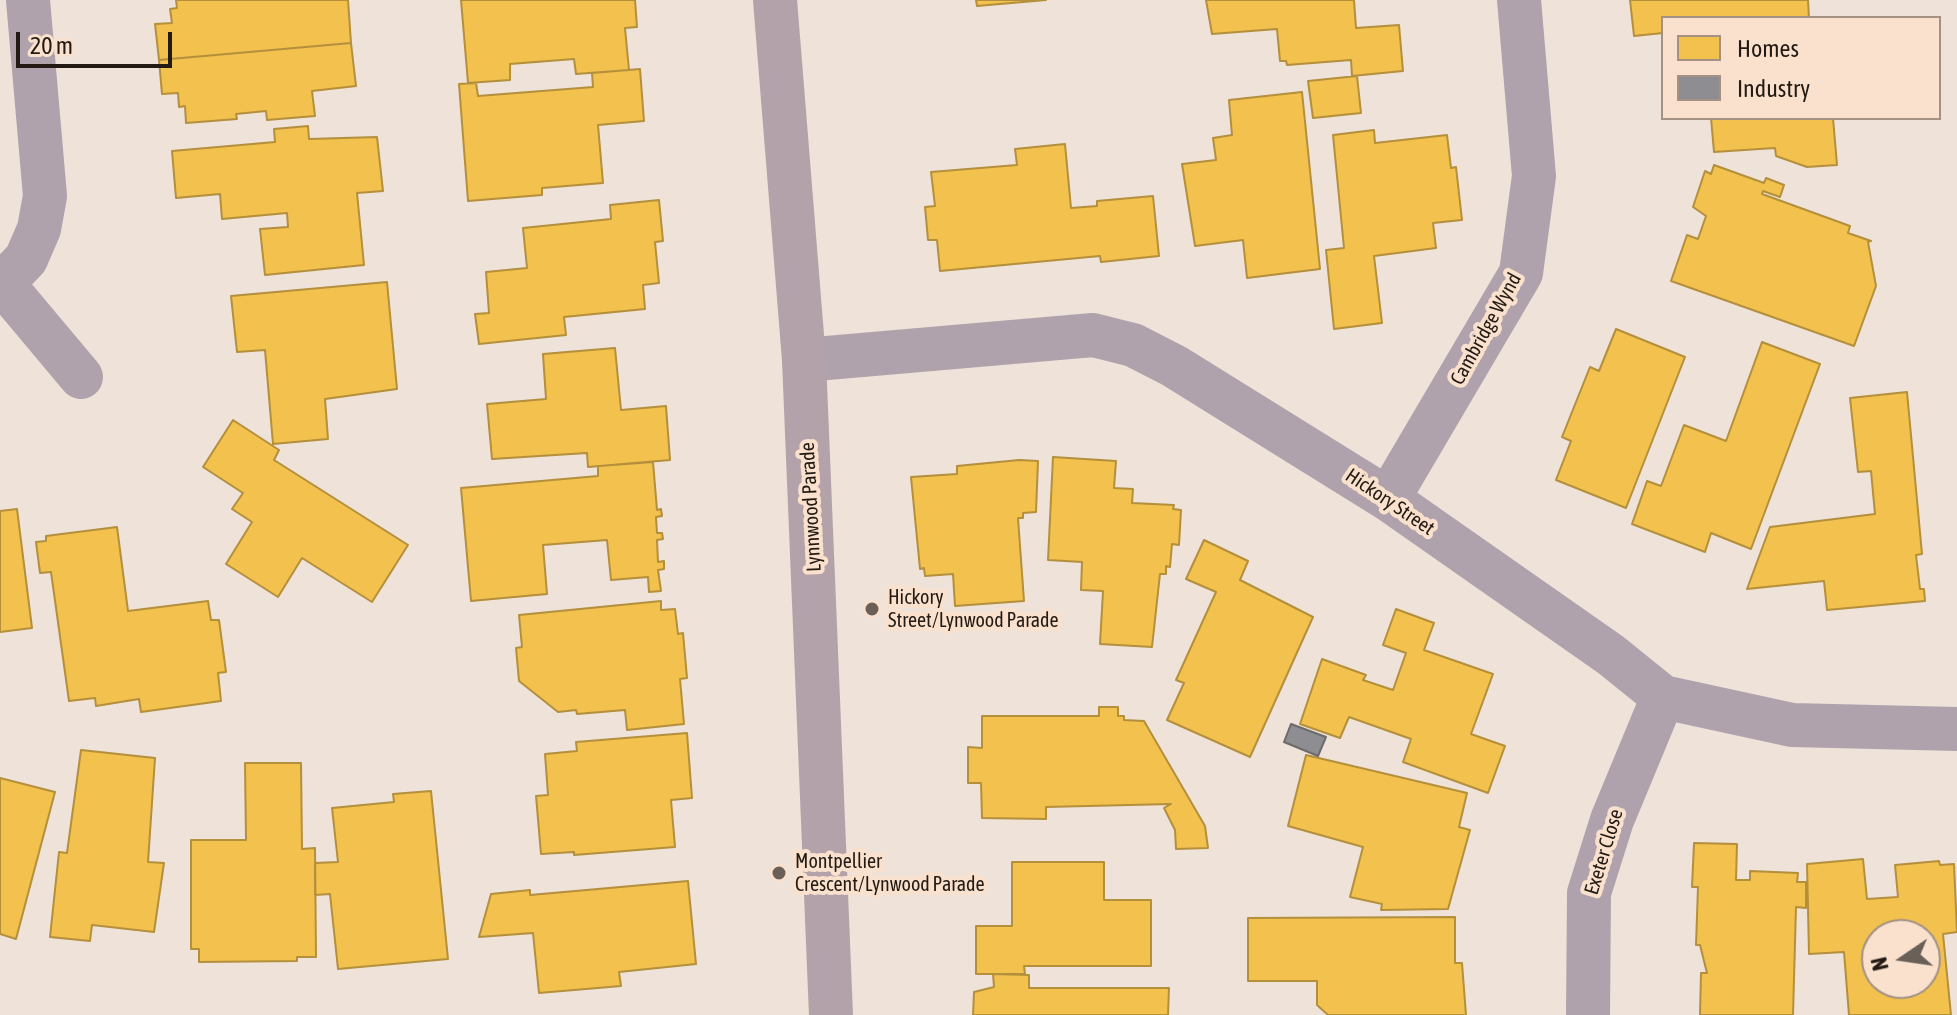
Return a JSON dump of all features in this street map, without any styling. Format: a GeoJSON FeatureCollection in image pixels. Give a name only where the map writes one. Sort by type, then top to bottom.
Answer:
{"type":"FeatureCollection","features":[{"type":"Feature","properties":{"kind":"main road","name":"Lynnwood Parade"},"geometry":{"type":"LineString","coordinates":[[775,0],[804,360],[831,1015]]}},
{"type":"Feature","properties":{"kind":"street"},"geometry":{"type":"LineString","coordinates":[[28,0],[45,196],[39,229],[26,259],[1,285],[81,377]]}},
{"type":"Feature","properties":{"kind":"street","name":"Cambridge Wynd"},"geometry":{"type":"LineString","coordinates":[[1388,499],[1521,273],[1534,176],[1519,0]]}},
{"type":"Feature","properties":{"kind":"street","name":"Hickory Street"},"geometry":{"type":"LineString","coordinates":[[804,360],[1093,335],[1133,345],[1174,366],[1388,499],[1611,655],[1663,697],[1792,725],[1957,729]]}},
{"type":"Feature","properties":{"kind":"street","name":"Exeter Close"},"geometry":{"type":"LineString","coordinates":[[1588,1015],[1589,893],[1612,820],[1663,697]]}},
{"type":"Feature","properties":{"kind":"building: Homes"},"geometry":{"type":"Polygon","coordinates":[[[176,0],[348,0],[351,43],[159,60],[155,24],[172,23],[170,9],[177,8],[176,0]]]}},
{"type":"Feature","properties":{"kind":"building: Homes"},"geometry":{"type":"Polygon","coordinates":[[[461,0],[635,0],[637,27],[625,28],[629,70],[576,74],[574,59],[510,64],[510,80],[468,83],[461,0]]]}},
{"type":"Feature","properties":{"kind":"building: Homes"},"geometry":{"type":"Polygon","coordinates":[[[976,0],[1046,0],[977,6],[976,0]]]}},
{"type":"Feature","properties":{"kind":"building: Homes"},"geometry":{"type":"Polygon","coordinates":[[[1206,0],[1354,0],[1356,28],[1399,25],[1403,71],[1352,76],[1351,60],[1287,65],[1286,61],[1280,61],[1277,29],[1212,34],[1206,0]]]}},
{"type":"Feature","properties":{"kind":"building: Homes"},"geometry":{"type":"Polygon","coordinates":[[[1630,0],[1808,0],[1809,16],[1661,16],[1661,33],[1634,36],[1630,0]]]}},
{"type":"Feature","properties":{"kind":"building: Homes"},"geometry":{"type":"Polygon","coordinates":[[[351,43],[356,86],[312,91],[315,116],[267,120],[266,111],[236,114],[237,119],[186,123],[185,106],[179,107],[178,93],[162,94],[159,60],[351,43]]]}},
{"type":"Feature","properties":{"kind":"building: Homes"},"geometry":{"type":"Polygon","coordinates":[[[640,69],[644,121],[598,125],[603,183],[542,188],[542,195],[468,201],[459,84],[476,83],[478,96],[593,87],[592,73],[640,69]]]}},
{"type":"Feature","properties":{"kind":"building: Homes"},"geometry":{"type":"Polygon","coordinates":[[[1357,76],[1361,113],[1313,118],[1308,81],[1357,76]]]}},
{"type":"Feature","properties":{"kind":"building: Homes"},"geometry":{"type":"Polygon","coordinates":[[[1302,92],[1320,269],[1247,278],[1243,240],[1195,246],[1182,164],[1216,160],[1213,138],[1232,135],[1229,100],[1302,92]]]}},
{"type":"Feature","properties":{"kind":"building: Homes"},"geometry":{"type":"Polygon","coordinates":[[[1711,120],[1833,120],[1837,165],[1807,167],[1776,156],[1775,148],[1714,152],[1711,120]]]}},
{"type":"Feature","properties":{"kind":"building: Homes"},"geometry":{"type":"Polygon","coordinates":[[[308,126],[309,139],[377,137],[383,191],[357,193],[364,265],[265,275],[260,229],[288,227],[287,213],[222,219],[220,194],[176,198],[172,151],[275,142],[274,129],[308,126]]]}},
{"type":"Feature","properties":{"kind":"building: Homes"},"geometry":{"type":"Polygon","coordinates":[[[1374,130],[1375,143],[1447,135],[1451,168],[1456,167],[1462,220],[1433,223],[1436,248],[1374,256],[1382,323],[1334,329],[1326,250],[1344,248],[1333,135],[1374,130]]]}},
{"type":"Feature","properties":{"kind":"building: Homes"},"geometry":{"type":"Polygon","coordinates":[[[1065,144],[1071,208],[1097,206],[1097,201],[1153,196],[1159,256],[1101,262],[1100,256],[940,271],[937,240],[928,240],[925,207],[935,206],[931,172],[1017,165],[1015,149],[1065,144]]]}},
{"type":"Feature","properties":{"kind":"building: Homes"},"geometry":{"type":"Polygon","coordinates":[[[1714,165],[1764,183],[1766,178],[1784,185],[1780,197],[1763,191],[1762,194],[1850,226],[1848,233],[1871,241],[1868,242],[1876,286],[1854,346],[1671,281],[1687,235],[1698,239],[1706,216],[1693,207],[1705,171],[1711,174],[1714,165]]]}},
{"type":"Feature","properties":{"kind":"building: Homes"},"geometry":{"type":"Polygon","coordinates":[[[659,200],[663,241],[655,242],[659,283],[643,285],[645,309],[564,317],[566,335],[479,344],[475,314],[489,313],[486,272],[527,268],[523,228],[611,219],[610,205],[659,200]]]}},
{"type":"Feature","properties":{"kind":"building: Homes"},"geometry":{"type":"Polygon","coordinates":[[[387,282],[397,389],[325,399],[328,439],[273,444],[265,350],[237,352],[231,296],[387,282]]]}},
{"type":"Feature","properties":{"kind":"building: Homes"},"geometry":{"type":"Polygon","coordinates":[[[1616,329],[1685,357],[1626,508],[1556,480],[1571,441],[1562,437],[1590,367],[1599,371],[1616,329]]]}},
{"type":"Feature","properties":{"kind":"building: Homes"},"geometry":{"type":"Polygon","coordinates":[[[1762,342],[1820,364],[1751,549],[1711,533],[1705,552],[1632,524],[1647,481],[1661,486],[1684,425],[1726,441],[1762,342]]]}},
{"type":"Feature","properties":{"kind":"building: Homes"},"geometry":{"type":"Polygon","coordinates":[[[615,348],[621,410],[666,406],[670,460],[588,467],[587,453],[492,459],[487,404],[546,399],[543,354],[615,348]]]}},
{"type":"Feature","properties":{"kind":"building: Homes"},"geometry":{"type":"Polygon","coordinates":[[[1907,392],[1922,554],[1916,555],[1920,589],[1924,589],[1925,601],[1827,610],[1824,581],[1747,589],[1770,527],[1875,514],[1871,471],[1858,472],[1850,398],[1907,392]]]}},
{"type":"Feature","properties":{"kind":"building: Homes"},"geometry":{"type":"Polygon","coordinates":[[[233,420],[279,450],[274,460],[408,545],[372,602],[302,558],[278,597],[226,564],[252,522],[232,509],[243,493],[203,467],[233,420]]]}},
{"type":"Feature","properties":{"kind":"building: Homes"},"geometry":{"type":"Polygon","coordinates":[[[1053,457],[1116,461],[1114,488],[1133,489],[1132,503],[1174,505],[1173,509],[1181,510],[1179,545],[1172,544],[1170,567],[1166,566],[1166,574],[1160,574],[1152,647],[1100,644],[1103,591],[1081,590],[1082,562],[1048,560],[1053,457]]]}},
{"type":"Feature","properties":{"kind":"building: Homes"},"geometry":{"type":"Polygon","coordinates":[[[1038,461],[1036,512],[1023,513],[1023,518],[1018,518],[1024,601],[955,606],[953,574],[925,576],[924,568],[920,569],[911,477],[957,474],[957,466],[1038,461]]]}},
{"type":"Feature","properties":{"kind":"building: Homes"},"geometry":{"type":"Polygon","coordinates":[[[653,462],[657,510],[661,509],[662,516],[656,517],[657,533],[662,533],[663,539],[657,540],[658,562],[664,561],[664,569],[658,570],[661,591],[649,592],[648,577],[611,580],[607,540],[543,545],[547,594],[471,601],[461,488],[598,476],[598,466],[653,462]]]}},
{"type":"Feature","properties":{"kind":"building: Homes"},"geometry":{"type":"Polygon","coordinates":[[[17,509],[32,628],[0,632],[0,511],[17,509]]]}},
{"type":"Feature","properties":{"kind":"building: Homes"},"geometry":{"type":"Polygon","coordinates":[[[117,527],[128,611],[208,601],[211,620],[219,620],[226,672],[218,673],[221,701],[141,712],[139,699],[96,706],[95,698],[69,701],[51,572],[40,573],[36,542],[46,541],[46,536],[117,527]]]}},
{"type":"Feature","properties":{"kind":"building: Homes"},"geometry":{"type":"Polygon","coordinates":[[[1204,540],[1248,561],[1240,580],[1313,617],[1250,757],[1167,720],[1184,683],[1176,680],[1216,592],[1186,579],[1204,540]]]}},
{"type":"Feature","properties":{"kind":"building: Homes"},"geometry":{"type":"Polygon","coordinates":[[[661,601],[661,610],[675,609],[678,634],[683,633],[687,678],[680,679],[684,724],[627,730],[625,710],[577,714],[576,710],[558,712],[519,681],[516,648],[522,647],[519,615],[661,601]]]}},
{"type":"Feature","properties":{"kind":"building: Homes"},"geometry":{"type":"Polygon","coordinates":[[[1396,609],[1434,623],[1424,650],[1493,674],[1471,734],[1505,746],[1488,793],[1403,762],[1411,739],[1349,717],[1340,738],[1300,724],[1322,659],[1366,675],[1363,680],[1393,690],[1406,653],[1383,645],[1396,609]]]}},
{"type":"Feature","properties":{"kind":"building: Homes"},"geometry":{"type":"Polygon","coordinates":[[[1099,707],[1118,707],[1118,716],[1124,716],[1124,720],[1144,721],[1205,826],[1208,848],[1176,849],[1175,830],[1164,808],[1171,804],[1046,807],[1046,819],[982,818],[981,783],[968,783],[968,747],[982,748],[982,716],[1099,716],[1099,707]]]}},
{"type":"Feature","properties":{"kind":"building: Homes"},"geometry":{"type":"Polygon","coordinates":[[[687,733],[692,798],[671,800],[675,847],[574,855],[574,852],[541,854],[536,796],[548,795],[545,754],[577,751],[576,742],[687,733]]]}},
{"type":"Feature","properties":{"kind":"building: Homes"},"geometry":{"type":"Polygon","coordinates":[[[81,750],[155,758],[148,862],[164,863],[154,932],[92,925],[90,941],[50,937],[59,852],[67,853],[81,750]]]}},
{"type":"Feature","properties":{"kind":"building: Homes"},"geometry":{"type":"Polygon","coordinates":[[[1306,755],[1467,793],[1459,827],[1470,830],[1448,909],[1381,910],[1382,904],[1350,897],[1363,847],[1288,826],[1306,755]]]}},
{"type":"Feature","properties":{"kind":"building: Homes"},"geometry":{"type":"Polygon","coordinates":[[[245,763],[301,763],[302,849],[315,848],[316,957],[297,957],[297,961],[199,962],[199,949],[191,949],[191,840],[246,840],[245,763]]]}},
{"type":"Feature","properties":{"kind":"building: Homes"},"geometry":{"type":"Polygon","coordinates":[[[0,778],[55,792],[16,939],[0,934],[0,778]]]}},
{"type":"Feature","properties":{"kind":"building: Homes"},"geometry":{"type":"Polygon","coordinates":[[[431,791],[448,959],[338,969],[330,894],[315,895],[315,863],[338,862],[332,808],[394,802],[393,794],[431,791]]]}},
{"type":"Feature","properties":{"kind":"building: Homes"},"geometry":{"type":"Polygon","coordinates":[[[1694,843],[1737,844],[1736,880],[1750,880],[1750,871],[1798,873],[1797,882],[1806,882],[1806,908],[1796,907],[1793,1015],[1700,1015],[1701,973],[1707,973],[1700,945],[1696,945],[1698,887],[1692,887],[1694,843]]]}},
{"type":"Feature","properties":{"kind":"building: Homes"},"geometry":{"type":"Polygon","coordinates":[[[1863,859],[1867,899],[1898,897],[1895,865],[1939,861],[1940,865],[1954,864],[1957,932],[1943,934],[1951,1015],[1849,1015],[1844,952],[1809,954],[1807,864],[1863,859]]]}},
{"type":"Feature","properties":{"kind":"building: Homes"},"geometry":{"type":"Polygon","coordinates":[[[1012,862],[1104,862],[1104,900],[1151,900],[1151,966],[1024,966],[1025,974],[976,974],[976,926],[1012,926],[1012,862]]]}},
{"type":"Feature","properties":{"kind":"building: Homes"},"geometry":{"type":"Polygon","coordinates":[[[688,881],[696,964],[619,972],[621,986],[539,993],[533,933],[479,937],[491,894],[530,890],[530,895],[688,881]]]}},
{"type":"Feature","properties":{"kind":"building: Homes"},"geometry":{"type":"Polygon","coordinates":[[[1455,917],[1455,963],[1462,963],[1466,1015],[1328,1015],[1317,1005],[1317,981],[1248,981],[1248,918],[1455,917]]]}},
{"type":"Feature","properties":{"kind":"building: Homes"},"geometry":{"type":"Polygon","coordinates":[[[993,974],[1029,975],[1029,988],[1169,988],[1168,1015],[973,1015],[974,992],[994,987],[993,974]]]}},
{"type":"Feature","properties":{"kind":"building: Industry"},"geometry":{"type":"Polygon","coordinates":[[[1291,724],[1326,737],[1318,756],[1284,742],[1291,724]]]}},
{"type":"Feature","properties":{"kind":"place","name":"Hickory Street/Lynwood Parade"},"geometry":{"type":"Point","coordinates":[872,609]}},
{"type":"Feature","properties":{"kind":"place","name":"Montpellier Crescent/Lynwood Parade"},"geometry":{"type":"Point","coordinates":[779,873]}}]}
